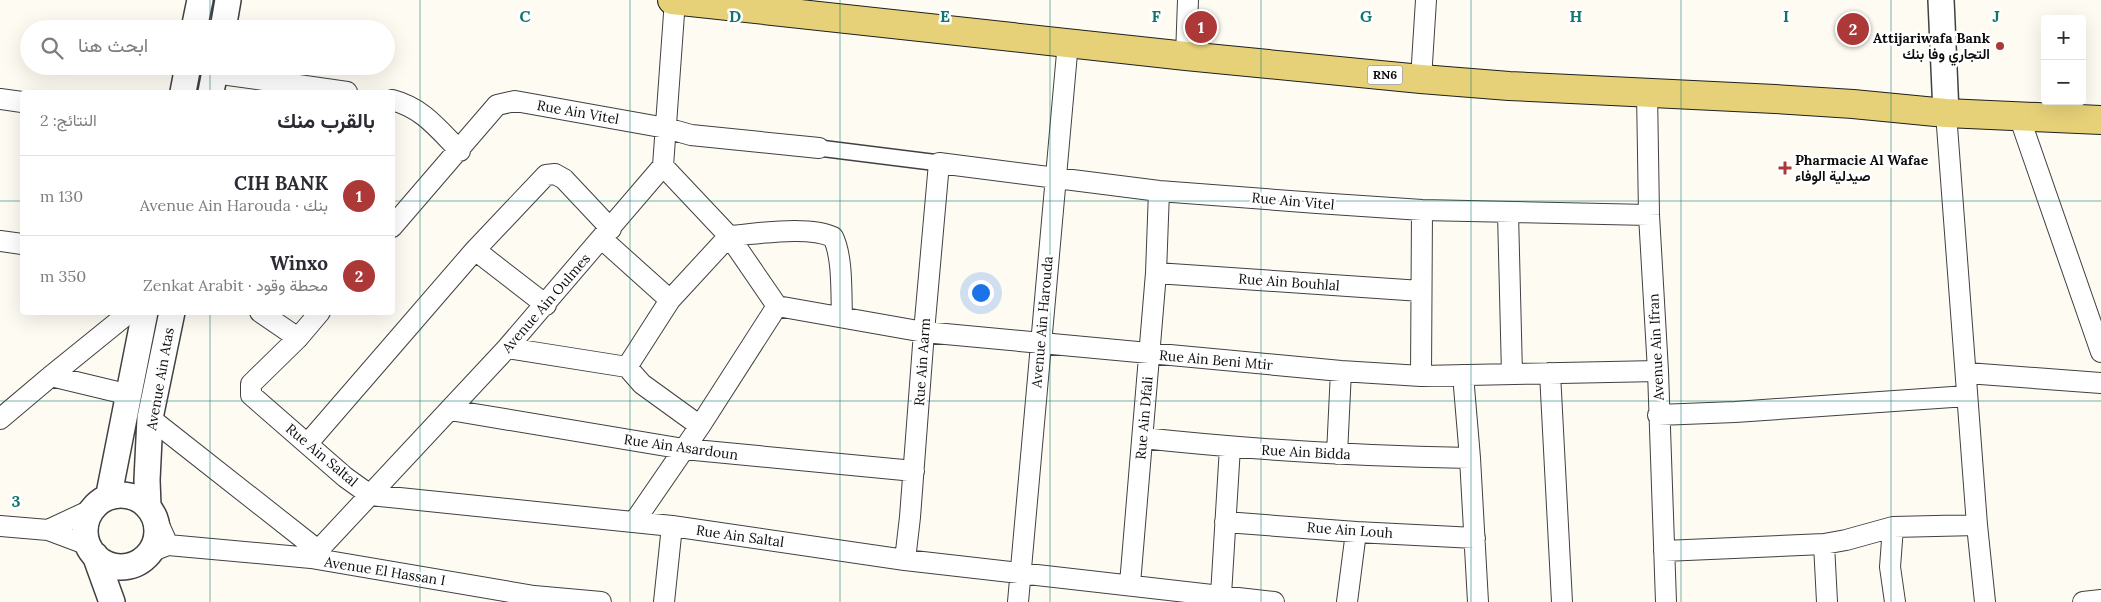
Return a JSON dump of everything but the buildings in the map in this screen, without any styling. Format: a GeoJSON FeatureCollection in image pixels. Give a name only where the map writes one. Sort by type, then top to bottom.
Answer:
{"type":"FeatureCollection","features":[{"type":"Feature","properties":{"kind":"main road","name":"RN6"},"geometry":{"type":"LineString","coordinates":[[674,0],[1186,56],[1421,79],[1509,86],[1853,104],[1946,113],[2101,120]]}},
{"type":"Feature","properties":{"kind":"street"},"geometry":{"type":"LineString","coordinates":[[196,20],[200,0]]}},
{"type":"Feature","properties":{"kind":"street"},"geometry":{"type":"LineString","coordinates":[[225,20],[228,0]]}},
{"type":"Feature","properties":{"kind":"street"},"geometry":{"type":"LineString","coordinates":[[634,522],[700,426],[777,306],[729,236],[663,166],[674,0]]}},
{"type":"Feature","properties":{"kind":"street"},"geometry":{"type":"LineString","coordinates":[[1186,56],[1188,0]]}},
{"type":"Feature","properties":{"kind":"street"},"geometry":{"type":"LineString","coordinates":[[1421,79],[1426,0]]}},
{"type":"Feature","properties":{"kind":"street"},"geometry":{"type":"LineString","coordinates":[[1941,0],[1946,113],[1977,525],[1985,602]]}},
{"type":"Feature","properties":{"kind":"street","name":"Avenue Ain Harouda"},"geometry":{"type":"LineString","coordinates":[[1018,602],[1068,42]]}},
{"type":"Feature","properties":{"kind":"street"},"geometry":{"type":"LineString","coordinates":[[183,90],[186,75]]}},
{"type":"Feature","properties":{"kind":"street"},"geometry":{"type":"LineString","coordinates":[[214,77],[329,90]]}},
{"type":"Feature","properties":{"kind":"street","name":"Avenue Ain Ifran"},"geometry":{"type":"LineString","coordinates":[[1647,92],[1649,216],[1658,371],[1658,415],[1666,602]]}},
{"type":"Feature","properties":{"kind":"street"},"geometry":{"type":"LineString","coordinates":[[0,99],[20,102]]}},
{"type":"Feature","properties":{"kind":"street"},"geometry":{"type":"LineString","coordinates":[[395,101],[407,104],[424,114],[460,151]]}},
{"type":"Feature","properties":{"kind":"street","name":"Rue Ain Vitel"},"geometry":{"type":"LineString","coordinates":[[396,217],[460,151],[497,105],[504,102],[515,101],[666,128],[691,135],[819,148]]}},
{"type":"Feature","properties":{"kind":"street"},"geometry":{"type":"LineString","coordinates":[[2019,116],[2101,352]]}},
{"type":"Feature","properties":{"kind":"street"},"geometry":{"type":"LineString","coordinates":[[819,148],[939,163]]}},
{"type":"Feature","properties":{"kind":"street","name":"Rue Ain Vitel"},"geometry":{"type":"LineString","coordinates":[[939,163],[1055,176],[1159,191],[1422,210],[1649,216]]}},
{"type":"Feature","properties":{"kind":"street","name":"Rue Ain Aarm"},"geometry":{"type":"LineString","coordinates":[[905,560],[939,163]]}},
{"type":"Feature","properties":{"kind":"street","name":"Avenue Ain Oulmes"},"geometry":{"type":"LineString","coordinates":[[315,554],[546,305],[663,166]]}},
{"type":"Feature","properties":{"kind":"street"},"geometry":{"type":"LineString","coordinates":[[308,443],[475,250],[541,179],[551,174],[564,179],[606,234],[670,300]]}},
{"type":"Feature","properties":{"kind":"street","name":"Rue Ain Dfali"},"geometry":{"type":"LineString","coordinates":[[1130,584],[1156,273],[1159,191]]}},
{"type":"Feature","properties":{"kind":"street"},"geometry":{"type":"LineString","coordinates":[[1421,376],[1422,210]]}},
{"type":"Feature","properties":{"kind":"street"},"geometry":{"type":"LineString","coordinates":[[1508,213],[1512,374]]}},
{"type":"Feature","properties":{"kind":"street"},"geometry":{"type":"LineString","coordinates":[[627,367],[670,300],[729,236],[801,231],[817,232],[833,237],[838,257],[842,318]]}},
{"type":"Feature","properties":{"kind":"street"},"geometry":{"type":"LineString","coordinates":[[0,241],[20,244]]}},
{"type":"Feature","properties":{"kind":"street"},"geometry":{"type":"LineString","coordinates":[[475,250],[546,305]]}},
{"type":"Feature","properties":{"kind":"street","name":"Rue Ain Bouhlal"},"geometry":{"type":"LineString","coordinates":[[1156,273],[1421,291]]}},
{"type":"Feature","properties":{"kind":"street","name":"Rue Ain Beni Mtir"},"geometry":{"type":"LineString","coordinates":[[777,306],[924,332],[1341,371],[1421,376],[1658,371]]}},
{"type":"Feature","properties":{"kind":"street"},"geometry":{"type":"LineString","coordinates":[[0,419],[126,315]]}},
{"type":"Feature","properties":{"kind":"street","name":"Avenue Ain Atas"},"geometry":{"type":"LineString","coordinates":[[113,495],[109,494],[144,315]]}},
{"type":"Feature","properties":{"kind":"street","name":"Avenue Ain Atas"},"geometry":{"type":"LineString","coordinates":[[151,511],[147,480],[150,418],[171,315]]}},
{"type":"Feature","properties":{"kind":"street"},"geometry":{"type":"LineString","coordinates":[[264,315],[298,338],[317,315]]}},
{"type":"Feature","properties":{"kind":"street","name":"Rue Ain Saltal"},"geometry":{"type":"LineString","coordinates":[[298,338],[251,384],[251,395],[345,476],[370,495],[672,526],[905,560],[1130,584],[1274,602]]}},
{"type":"Feature","properties":{"kind":"street"},"geometry":{"type":"LineString","coordinates":[[507,348],[627,367],[642,384],[700,426]]}},
{"type":"Feature","properties":{"kind":"street"},"geometry":{"type":"LineString","coordinates":[[1337,454],[1341,371]]}},
{"type":"Feature","properties":{"kind":"street"},"geometry":{"type":"LineString","coordinates":[[1550,373],[1562,602]]}},
{"type":"Feature","properties":{"kind":"street"},"geometry":{"type":"LineString","coordinates":[[1967,373],[2101,383]]}},
{"type":"Feature","properties":{"kind":"street"},"geometry":{"type":"LineString","coordinates":[[1463,375],[1470,458],[1478,602]]}},
{"type":"Feature","properties":{"kind":"street"},"geometry":{"type":"LineString","coordinates":[[51,376],[130,395]]}},
{"type":"Feature","properties":{"kind":"street"},"geometry":{"type":"LineString","coordinates":[[1658,415],[1735,412],[1967,396]]}},
{"type":"Feature","properties":{"kind":"street","name":"Rue Ain Asardoun"},"geometry":{"type":"LineString","coordinates":[[450,410],[684,450],[914,471]]}},
{"type":"Feature","properties":{"kind":"street"},"geometry":{"type":"LineString","coordinates":[[150,418],[315,554]]}},
{"type":"Feature","properties":{"kind":"street","name":"Rue Ain Bidda"},"geometry":{"type":"LineString","coordinates":[[1143,438],[1230,448],[1337,454],[1470,458]]}},
{"type":"Feature","properties":{"kind":"street"},"geometry":{"type":"LineString","coordinates":[[1221,595],[1230,448]]}},
{"type":"Feature","properties":{"kind":"street"},"geometry":{"type":"LineString","coordinates":[[48,530],[93,509],[102,500],[113,495],[126,495],[138,498],[151,511],[158,528],[153,553],[119,602]]}},
{"type":"Feature","properties":{"kind":"street"},"geometry":{"type":"LineString","coordinates":[[93,509],[86,526],[91,550],[112,602]]}},
{"type":"Feature","properties":{"kind":"street","name":"Rue Ain Louh"},"geometry":{"type":"LineString","coordinates":[[1225,522],[1356,532],[1475,538]]}},
{"type":"Feature","properties":{"kind":"street"},"geometry":{"type":"LineString","coordinates":[[1664,551],[1824,544],[1893,527],[1977,525]]}},
{"type":"Feature","properties":{"kind":"street"},"geometry":{"type":"LineString","coordinates":[[0,526],[48,530],[91,550],[112,566],[122,567],[153,553]]}},
{"type":"Feature","properties":{"kind":"street"},"geometry":{"type":"LineString","coordinates":[[664,602],[672,526]]}},
{"type":"Feature","properties":{"kind":"street"},"geometry":{"type":"LineString","coordinates":[[1893,527],[1890,567],[1895,602]]}},
{"type":"Feature","properties":{"kind":"street"},"geometry":{"type":"LineString","coordinates":[[1348,602],[1356,532]]}},
{"type":"Feature","properties":{"kind":"street"},"geometry":{"type":"LineString","coordinates":[[1824,544],[1827,602]]}},
{"type":"Feature","properties":{"kind":"street","name":"Avenue El Hassan I"},"geometry":{"type":"LineString","coordinates":[[153,553],[315,554],[534,599],[601,602]]}},
{"type":"Feature","properties":{"kind":"street"},"geometry":{"type":"LineString","coordinates":[[2083,602],[2101,600]]}},
{"type":"Feature","properties":{"kind":"place","name":"CIH BANK"},"geometry":{"type":"Point","coordinates":[1201,27]}},
{"type":"Feature","properties":{"kind":"place","name":"Winxo"},"geometry":{"type":"Point","coordinates":[1853,29]}},
{"type":"Feature","properties":{"kind":"place","name":"Attijariwafa Bank التجاري وفا بنك"},"geometry":{"type":"Point","coordinates":[2000,46]}},
{"type":"Feature","properties":{"kind":"place","name":"Pharmacie Al Wafae صيدلية الوفاء"},"geometry":{"type":"Point","coordinates":[1785,168]}}]}
